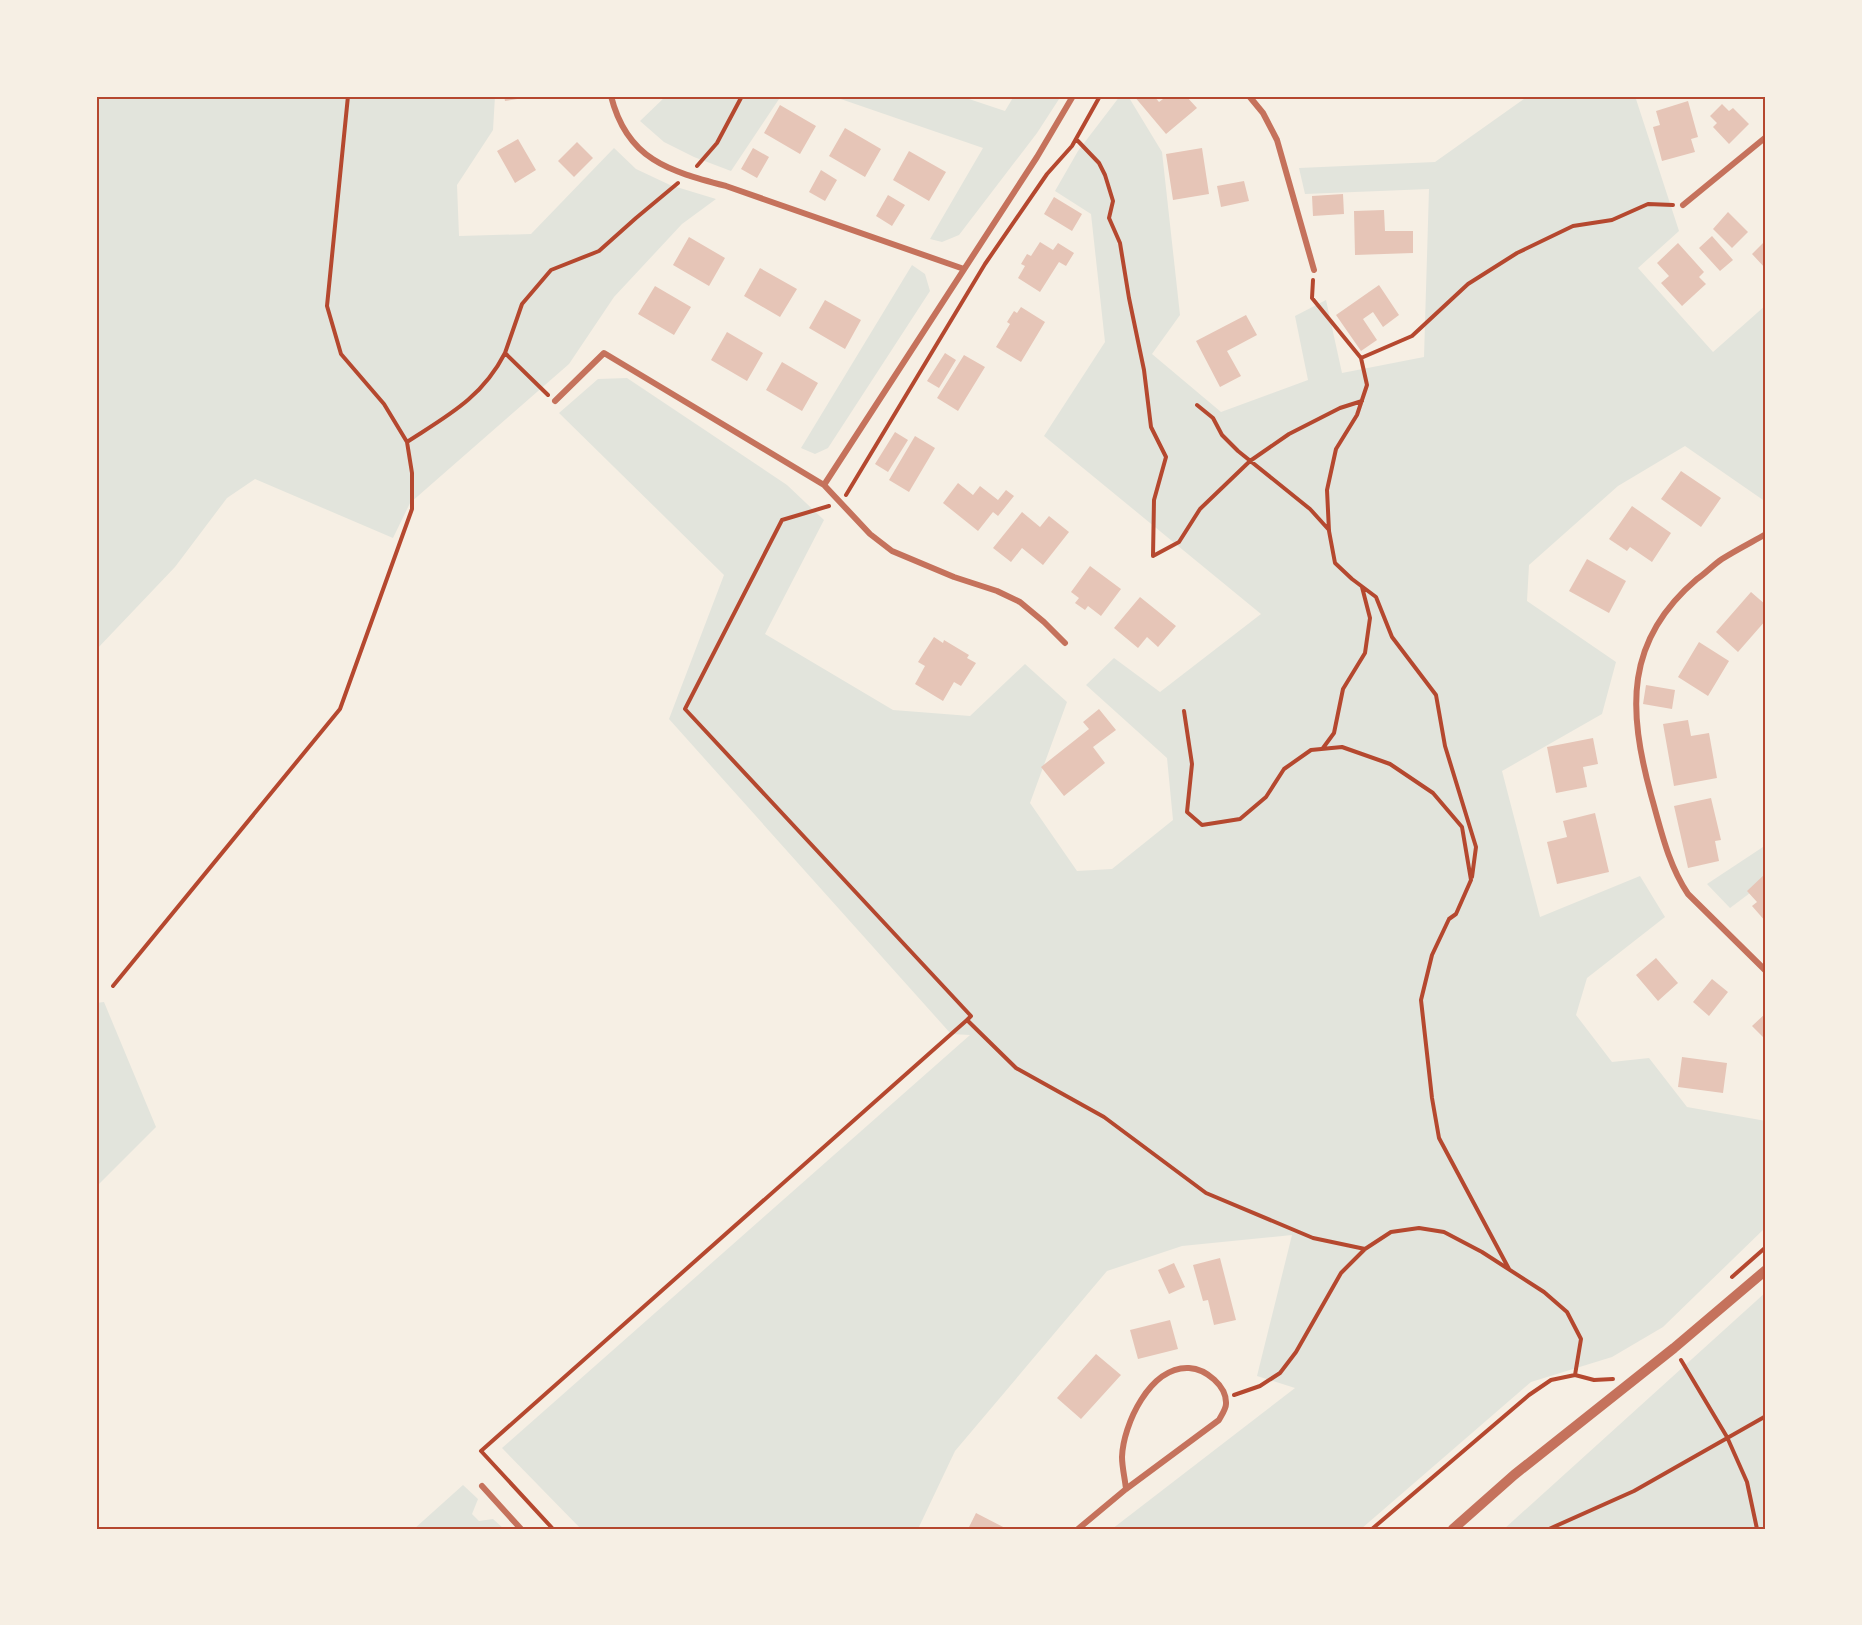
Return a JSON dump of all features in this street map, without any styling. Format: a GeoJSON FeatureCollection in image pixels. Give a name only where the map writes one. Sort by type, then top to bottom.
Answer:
{"type":"FeatureCollection","features":[{"type":"Feature","properties":{"kind":"street"},"geometry":{"type":"LineString","coordinates":[[611,96],[617,118],[644,153],[663,165],[688,176],[726,186],[964,269]]}},
{"type":"Feature","properties":{"kind":"street"},"geometry":{"type":"LineString","coordinates":[[824,485],[1073,96]]}},
{"type":"Feature","properties":{"kind":"street"},"geometry":{"type":"LineString","coordinates":[[1249,96],[1263,113],[1277,140],[1314,270]]}},
{"type":"Feature","properties":{"kind":"street"},"geometry":{"type":"LineString","coordinates":[[1683,205],[1766,137]]}},
{"type":"Feature","properties":{"kind":"street"},"geometry":{"type":"LineString","coordinates":[[555,401],[604,353],[824,485],[870,534],[892,550],[1020,602],[1065,643]]}},
{"type":"Feature","properties":{"kind":"street"},"geometry":{"type":"LineString","coordinates":[[1766,534],[1721,560],[1680,594],[1660,618],[1647,643],[1637,675],[1635,717],[1645,772],[1670,860],[1678,879],[1688,894],[1766,971]]}},
{"type":"Feature","properties":{"kind":"street"},"geometry":{"type":"LineString","coordinates":[[1453,1529],[1514,1475],[1674,1348],[1766,1270]]}},
{"type":"Feature","properties":{"kind":"street"},"geometry":{"type":"LineString","coordinates":[[1078,1529],[1126,1489],[1219,1420],[1227,1405],[1224,1391],[1210,1376],[1190,1368],[1173,1371],[1157,1381],[1143,1397],[1131,1417],[1122,1456],[1126,1489]]}},
{"type":"Feature","properties":{"kind":"street"},"geometry":{"type":"LineString","coordinates":[[482,1486],[521,1529]]}},
{"type":"Feature","properties":{"kind":"path"},"geometry":{"type":"LineString","coordinates":[[113,986],[340,709],[412,509],[412,473],[407,442],[384,404],[341,354],[327,306],[348,96]]}},
{"type":"Feature","properties":{"kind":"path"},"geometry":{"type":"LineString","coordinates":[[407,442],[465,405],[496,369],[522,304],[551,270],[599,251],[688,176],[717,143],[742,96]]}},
{"type":"Feature","properties":{"kind":"path"},"geometry":{"type":"LineString","coordinates":[[553,1529],[481,1451],[971,1016],[685,709],[782,520],[842,502],[986,264],[1047,174],[1076,140],[1100,96]]}},
{"type":"Feature","properties":{"kind":"path"},"geometry":{"type":"LineString","coordinates":[[1076,140],[1099,163],[1106,175],[1113,201],[1109,219],[1120,243],[1144,370],[1151,427],[1166,457],[1154,500],[1153,556],[1179,542],[1200,509],[1250,460],[1289,434],[1340,408],[1362,401]]}},
{"type":"Feature","properties":{"kind":"path"},"geometry":{"type":"LineString","coordinates":[[1361,358],[1412,336],[1468,284],[1517,253],[1563,230],[1572,226],[1612,220],[1648,204],[1683,205]]}},
{"type":"Feature","properties":{"kind":"path"},"geometry":{"type":"LineString","coordinates":[[1314,270],[1312,298],[1361,358],[1367,385],[1357,415],[1336,449],[1327,490],[1329,531],[1335,562],[1352,579],[1376,597],[1392,637],[1436,695],[1445,746],[1476,848],[1471,880],[1456,914],[1449,919],[1432,955],[1421,1000],[1439,1138],[1509,1269]]}},
{"type":"Feature","properties":{"kind":"path"},"geometry":{"type":"LineString","coordinates":[[504,353],[555,401]]}},
{"type":"Feature","properties":{"kind":"path"},"geometry":{"type":"LineString","coordinates":[[1197,405],[1213,418],[1222,435],[1310,509],[1329,531]]}},
{"type":"Feature","properties":{"kind":"path"},"geometry":{"type":"LineString","coordinates":[[1323,749],[1334,733],[1343,689],[1365,653],[1370,618],[1362,587]]}},
{"type":"Feature","properties":{"kind":"path"},"geometry":{"type":"LineString","coordinates":[[1184,711],[1192,764],[1187,812],[1202,825],[1240,819],[1266,797],[1284,769],[1311,750],[1342,747],[1390,764],[1433,794],[1462,826],[1471,880]]}},
{"type":"Feature","properties":{"kind":"path"},"geometry":{"type":"LineString","coordinates":[[967,1020],[1016,1068],[1104,1117],[1206,1193],[1313,1238],[1365,1249]]}},
{"type":"Feature","properties":{"kind":"path"},"geometry":{"type":"LineString","coordinates":[[1225,1398],[1260,1386],[1280,1373],[1296,1352],[1341,1273],[1365,1249],[1391,1232],[1419,1228],[1444,1232],[1482,1252],[1544,1292],[1567,1312],[1581,1340],[1575,1375]]}},
{"type":"Feature","properties":{"kind":"path"},"geometry":{"type":"LineString","coordinates":[[1724,1284],[1766,1247]]}},
{"type":"Feature","properties":{"kind":"path"},"geometry":{"type":"LineString","coordinates":[[1674,1348],[1727,1437],[1747,1482],[1757,1529]]}},
{"type":"Feature","properties":{"kind":"path"},"geometry":{"type":"LineString","coordinates":[[1372,1529],[1529,1395],[1551,1380],[1575,1375],[1594,1380],[1615,1379]]}},
{"type":"Feature","properties":{"kind":"path"},"geometry":{"type":"LineString","coordinates":[[1549,1529],[1634,1491],[1766,1416]]}},
{"type":"Feature","properties":{"kind":"shaded area"},"geometry":{"type":"Polygon","coordinates":[[[96,96],[495,96],[493,130],[457,185],[459,236],[531,234],[614,148],[636,169],[670,185],[716,199],[682,224],[614,297],[569,364],[410,503],[393,538],[255,479],[227,498],[175,567],[96,650],[96,96]]]}},
{"type":"Feature","properties":{"kind":"shaded area"},"geometry":{"type":"Polygon","coordinates":[[[666,96],[781,96],[731,171],[694,157],[664,142],[640,121],[666,96]]]}},
{"type":"Feature","properties":{"kind":"shaded area"},"geometry":{"type":"Polygon","coordinates":[[[832,96],[960,96],[1005,111],[1014,96],[1061,96],[1037,133],[959,235],[942,242],[930,239],[983,148],[832,96]]]}},
{"type":"Feature","properties":{"kind":"shaded area"},"geometry":{"type":"Polygon","coordinates":[[[1120,96],[1128,96],[1162,152],[1180,315],[1152,354],[1221,412],[1308,380],[1295,316],[1326,300],[1342,373],[1424,357],[1429,189],[1305,194],[1299,168],[1435,162],[1528,96],[1635,96],[1679,231],[1638,268],[1713,352],[1766,305],[1766,502],[1685,446],[1618,486],[1529,565],[1527,601],[1616,662],[1602,714],[1502,771],[1540,917],[1640,876],[1665,917],[1587,978],[1576,1015],[1612,1062],[1649,1058],[1687,1107],[1766,1121],[1766,1227],[1663,1327],[1612,1357],[1531,1382],[1361,1529],[1112,1529],[1295,1388],[1257,1376],[1292,1235],[1182,1246],[1107,1271],[955,1451],[918,1529],[581,1529],[502,1448],[970,1035],[951,1034],[669,719],[724,575],[559,413],[598,379],[627,378],[787,485],[824,520],[765,634],[893,710],[970,716],[1025,664],[1067,702],[1030,803],[1077,871],[1112,869],[1173,820],[1167,758],[1086,685],[1114,658],[1160,692],[1261,614],[1044,436],[1105,342],[1091,214],[1055,191],[1078,151],[1120,96]]]}},
{"type":"Feature","properties":{"kind":"shaded area"},"geometry":{"type":"Polygon","coordinates":[[[912,265],[925,274],[930,291],[828,448],[815,454],[801,448],[912,265]]]}},
{"type":"Feature","properties":{"kind":"shaded area"},"geometry":{"type":"Polygon","coordinates":[[[1766,845],[1766,881],[1730,908],[1707,884],[1766,845]]]}},
{"type":"Feature","properties":{"kind":"shaded area"},"geometry":{"type":"Polygon","coordinates":[[[104,1002],[156,1127],[96,1187],[96,1003],[104,1002]]]}},
{"type":"Feature","properties":{"kind":"shaded area"},"geometry":{"type":"Polygon","coordinates":[[[1766,1292],[1766,1529],[1504,1529],[1766,1292]]]}},
{"type":"Feature","properties":{"kind":"shaded area"},"geometry":{"type":"Polygon","coordinates":[[[463,1485],[478,1499],[472,1514],[479,1521],[493,1519],[504,1529],[414,1529],[463,1485]]]}},
{"type":"Feature","properties":{"kind":"building"},"geometry":{"type":"Polygon","coordinates":[[[504,96],[530,96],[530,97],[505,101],[504,96]]]}},
{"type":"Feature","properties":{"kind":"building"},"geometry":{"type":"Polygon","coordinates":[[[1134,96],[1154,96],[1159,102],[1167,96],[1186,96],[1197,108],[1166,134],[1134,96]]]}},
{"type":"Feature","properties":{"kind":"building"},"geometry":{"type":"Polygon","coordinates":[[[1688,101],[1698,137],[1691,139],[1695,152],[1662,161],[1653,127],[1660,125],[1656,111],[1688,101]]]}},
{"type":"Feature","properties":{"kind":"building"},"geometry":{"type":"Polygon","coordinates":[[[1722,104],[1729,111],[1733,108],[1749,124],[1729,144],[1713,127],[1717,123],[1710,116],[1722,104]]]}},
{"type":"Feature","properties":{"kind":"building"},"geometry":{"type":"Polygon","coordinates":[[[780,105],[816,126],[800,154],[764,133],[780,105]]]}},
{"type":"Feature","properties":{"kind":"building"},"geometry":{"type":"Polygon","coordinates":[[[845,128],[881,149],[865,177],[829,156],[845,128]]]}},
{"type":"Feature","properties":{"kind":"building"},"geometry":{"type":"Polygon","coordinates":[[[518,139],[536,170],[515,183],[497,151],[518,139]]]}},
{"type":"Feature","properties":{"kind":"building"},"geometry":{"type":"Polygon","coordinates":[[[577,142],[593,158],[574,177],[558,161],[577,142]]]}},
{"type":"Feature","properties":{"kind":"building"},"geometry":{"type":"Polygon","coordinates":[[[753,148],[769,157],[757,178],[741,169],[753,148]]]}},
{"type":"Feature","properties":{"kind":"building"},"geometry":{"type":"Polygon","coordinates":[[[1202,148],[1209,194],[1173,200],[1166,154],[1202,148]]]}},
{"type":"Feature","properties":{"kind":"building"},"geometry":{"type":"Polygon","coordinates":[[[909,151],[946,172],[929,201],[893,180],[909,151]]]}},
{"type":"Feature","properties":{"kind":"building"},"geometry":{"type":"Polygon","coordinates":[[[821,170],[837,180],[825,201],[809,192],[821,170]]]}},
{"type":"Feature","properties":{"kind":"building"},"geometry":{"type":"Polygon","coordinates":[[[1244,181],[1249,201],[1221,207],[1217,186],[1244,181]]]}},
{"type":"Feature","properties":{"kind":"building"},"geometry":{"type":"Polygon","coordinates":[[[1343,194],[1344,214],[1313,216],[1312,196],[1343,194]]]}},
{"type":"Feature","properties":{"kind":"building"},"geometry":{"type":"Polygon","coordinates":[[[888,195],[905,205],[892,226],[876,216],[888,195]]]}},
{"type":"Feature","properties":{"kind":"building"},"geometry":{"type":"Polygon","coordinates":[[[1054,197],[1082,214],[1072,231],[1044,214],[1054,197]]]}},
{"type":"Feature","properties":{"kind":"building"},"geometry":{"type":"Polygon","coordinates":[[[1384,210],[1385,231],[1413,231],[1413,253],[1355,255],[1354,211],[1384,210]]]}},
{"type":"Feature","properties":{"kind":"building"},"geometry":{"type":"Polygon","coordinates":[[[1728,212],[1748,232],[1732,248],[1713,229],[1728,212]]]}},
{"type":"Feature","properties":{"kind":"building"},"geometry":{"type":"Polygon","coordinates":[[[1712,236],[1733,260],[1720,271],[1699,248],[1712,236]]]}},
{"type":"Feature","properties":{"kind":"building"},"geometry":{"type":"Polygon","coordinates":[[[689,237],[725,258],[709,286],[673,265],[689,237]]]}},
{"type":"Feature","properties":{"kind":"building"},"geometry":{"type":"Polygon","coordinates":[[[1766,240],[1766,269],[1752,254],[1766,240]]]}},
{"type":"Feature","properties":{"kind":"building"},"geometry":{"type":"Polygon","coordinates":[[[1040,242],[1053,250],[1058,243],[1074,253],[1066,266],[1059,262],[1040,292],[1018,278],[1025,266],[1021,264],[1027,254],[1031,256],[1040,242]]]}},
{"type":"Feature","properties":{"kind":"building"},"geometry":{"type":"Polygon","coordinates":[[[1678,243],[1704,272],[1699,277],[1706,284],[1682,306],[1661,283],[1669,276],[1657,263],[1678,243]]]}},
{"type":"Feature","properties":{"kind":"building"},"geometry":{"type":"Polygon","coordinates":[[[760,268],[797,289],[780,317],[744,296],[760,268]]]}},
{"type":"Feature","properties":{"kind":"building"},"geometry":{"type":"Polygon","coordinates":[[[1379,285],[1399,315],[1383,327],[1373,312],[1363,319],[1377,340],[1361,351],[1336,315],[1379,285]]]}},
{"type":"Feature","properties":{"kind":"building"},"geometry":{"type":"Polygon","coordinates":[[[655,286],[691,307],[674,335],[638,314],[655,286]]]}},
{"type":"Feature","properties":{"kind":"building"},"geometry":{"type":"Polygon","coordinates":[[[825,300],[861,320],[845,349],[809,328],[825,300]]]}},
{"type":"Feature","properties":{"kind":"building"},"geometry":{"type":"Polygon","coordinates":[[[1021,307],[1045,322],[1021,362],[996,347],[1010,324],[1007,322],[1014,311],[1017,313],[1021,307]]]}},
{"type":"Feature","properties":{"kind":"building"},"geometry":{"type":"Polygon","coordinates":[[[1246,315],[1257,335],[1227,351],[1241,376],[1220,387],[1196,341],[1246,315]]]}},
{"type":"Feature","properties":{"kind":"building"},"geometry":{"type":"Polygon","coordinates":[[[727,332],[763,353],[747,381],[711,360],[727,332]]]}},
{"type":"Feature","properties":{"kind":"building"},"geometry":{"type":"Polygon","coordinates":[[[945,353],[956,360],[939,388],[927,381],[945,353]]]}},
{"type":"Feature","properties":{"kind":"building"},"geometry":{"type":"Polygon","coordinates":[[[964,355],[985,367],[958,411],[937,398],[964,355]]]}},
{"type":"Feature","properties":{"kind":"building"},"geometry":{"type":"Polygon","coordinates":[[[782,362],[818,383],[802,411],[766,390],[782,362]]]}},
{"type":"Feature","properties":{"kind":"building"},"geometry":{"type":"Polygon","coordinates":[[[895,432],[908,440],[888,472],[875,464],[895,432]]]}},
{"type":"Feature","properties":{"kind":"building"},"geometry":{"type":"Polygon","coordinates":[[[915,436],[935,448],[909,492],[889,480],[915,436]]]}},
{"type":"Feature","properties":{"kind":"building"},"geometry":{"type":"Polygon","coordinates":[[[1681,471],[1721,498],[1701,527],[1661,499],[1681,471]]]}},
{"type":"Feature","properties":{"kind":"building"},"geometry":{"type":"Polygon","coordinates":[[[958,483],[973,495],[980,486],[998,500],[1006,490],[1014,496],[998,516],[993,512],[978,531],[943,503],[958,483]]]}},
{"type":"Feature","properties":{"kind":"building"},"geometry":{"type":"Polygon","coordinates":[[[1632,506],[1671,533],[1652,562],[1630,547],[1627,551],[1609,539],[1632,506]]]}},
{"type":"Feature","properties":{"kind":"building"},"geometry":{"type":"Polygon","coordinates":[[[1022,512],[1040,527],[1049,516],[1069,532],[1043,565],[1022,548],[1011,562],[993,548],[1022,512]]]}},
{"type":"Feature","properties":{"kind":"building"},"geometry":{"type":"Polygon","coordinates":[[[1587,559],[1626,581],[1609,613],[1569,591],[1587,559]]]}},
{"type":"Feature","properties":{"kind":"building"},"geometry":{"type":"Polygon","coordinates":[[[1090,566],[1121,589],[1101,616],[1088,606],[1085,610],[1075,603],[1079,598],[1071,592],[1090,566]]]}},
{"type":"Feature","properties":{"kind":"building"},"geometry":{"type":"Polygon","coordinates":[[[1751,592],[1766,605],[1766,620],[1738,652],[1716,632],[1751,592]]]}},
{"type":"Feature","properties":{"kind":"building"},"geometry":{"type":"Polygon","coordinates":[[[1140,597],[1176,626],[1158,647],[1147,637],[1138,648],[1114,628],[1140,597]]]}},
{"type":"Feature","properties":{"kind":"building"},"geometry":{"type":"Polygon","coordinates":[[[934,637],[943,643],[944,640],[969,655],[967,658],[976,663],[961,686],[954,682],[943,701],[915,684],[925,666],[918,662],[934,637]]]}},
{"type":"Feature","properties":{"kind":"building"},"geometry":{"type":"Polygon","coordinates":[[[1699,642],[1729,661],[1708,696],[1678,677],[1699,642]]]}},
{"type":"Feature","properties":{"kind":"building"},"geometry":{"type":"Polygon","coordinates":[[[1646,685],[1675,690],[1672,709],[1643,704],[1646,685]]]}},
{"type":"Feature","properties":{"kind":"building"},"geometry":{"type":"Polygon","coordinates":[[[1099,709],[1116,730],[1093,747],[1105,763],[1064,796],[1041,767],[1089,729],[1083,722],[1099,709]]]}},
{"type":"Feature","properties":{"kind":"building"},"geometry":{"type":"Polygon","coordinates":[[[1688,720],[1691,736],[1709,733],[1717,778],[1674,786],[1663,724],[1688,720]]]}},
{"type":"Feature","properties":{"kind":"building"},"geometry":{"type":"Polygon","coordinates":[[[1593,738],[1598,764],[1583,767],[1587,787],[1556,793],[1547,747],[1593,738]]]}},
{"type":"Feature","properties":{"kind":"building"},"geometry":{"type":"Polygon","coordinates":[[[1711,798],[1721,840],[1715,841],[1719,861],[1688,868],[1674,806],[1711,798]]]}},
{"type":"Feature","properties":{"kind":"building"},"geometry":{"type":"Polygon","coordinates":[[[1595,813],[1609,872],[1557,884],[1547,842],[1567,837],[1563,821],[1595,813]]]}},
{"type":"Feature","properties":{"kind":"building"},"geometry":{"type":"Polygon","coordinates":[[[1766,873],[1766,922],[1752,906],[1757,902],[1747,891],[1766,873]]]}},
{"type":"Feature","properties":{"kind":"building"},"geometry":{"type":"Polygon","coordinates":[[[1656,958],[1678,983],[1658,1001],[1636,975],[1656,958]]]}},
{"type":"Feature","properties":{"kind":"building"},"geometry":{"type":"Polygon","coordinates":[[[1712,979],[1728,992],[1709,1016],[1693,1002],[1712,979]]]}},
{"type":"Feature","properties":{"kind":"building"},"geometry":{"type":"Polygon","coordinates":[[[1766,1013],[1766,1040],[1752,1026],[1766,1013]]]}},
{"type":"Feature","properties":{"kind":"building"},"geometry":{"type":"Polygon","coordinates":[[[1682,1057],[1727,1063],[1723,1093],[1678,1087],[1682,1057]]]}},
{"type":"Feature","properties":{"kind":"building"},"geometry":{"type":"Polygon","coordinates":[[[1220,1258],[1236,1320],[1214,1325],[1208,1300],[1203,1301],[1193,1265],[1220,1258]]]}},
{"type":"Feature","properties":{"kind":"building"},"geometry":{"type":"Polygon","coordinates":[[[1174,1263],[1185,1287],[1169,1294],[1158,1270],[1174,1263]]]}},
{"type":"Feature","properties":{"kind":"building"},"geometry":{"type":"Polygon","coordinates":[[[1170,1320],[1178,1349],[1138,1359],[1130,1330],[1170,1320]]]}},
{"type":"Feature","properties":{"kind":"building"},"geometry":{"type":"Polygon","coordinates":[[[1096,1354],[1121,1375],[1081,1419],[1057,1398],[1096,1354]]]}},
{"type":"Feature","properties":{"kind":"building"},"geometry":{"type":"Polygon","coordinates":[[[976,1513],[1007,1529],[968,1529],[976,1513]]]}}]}
